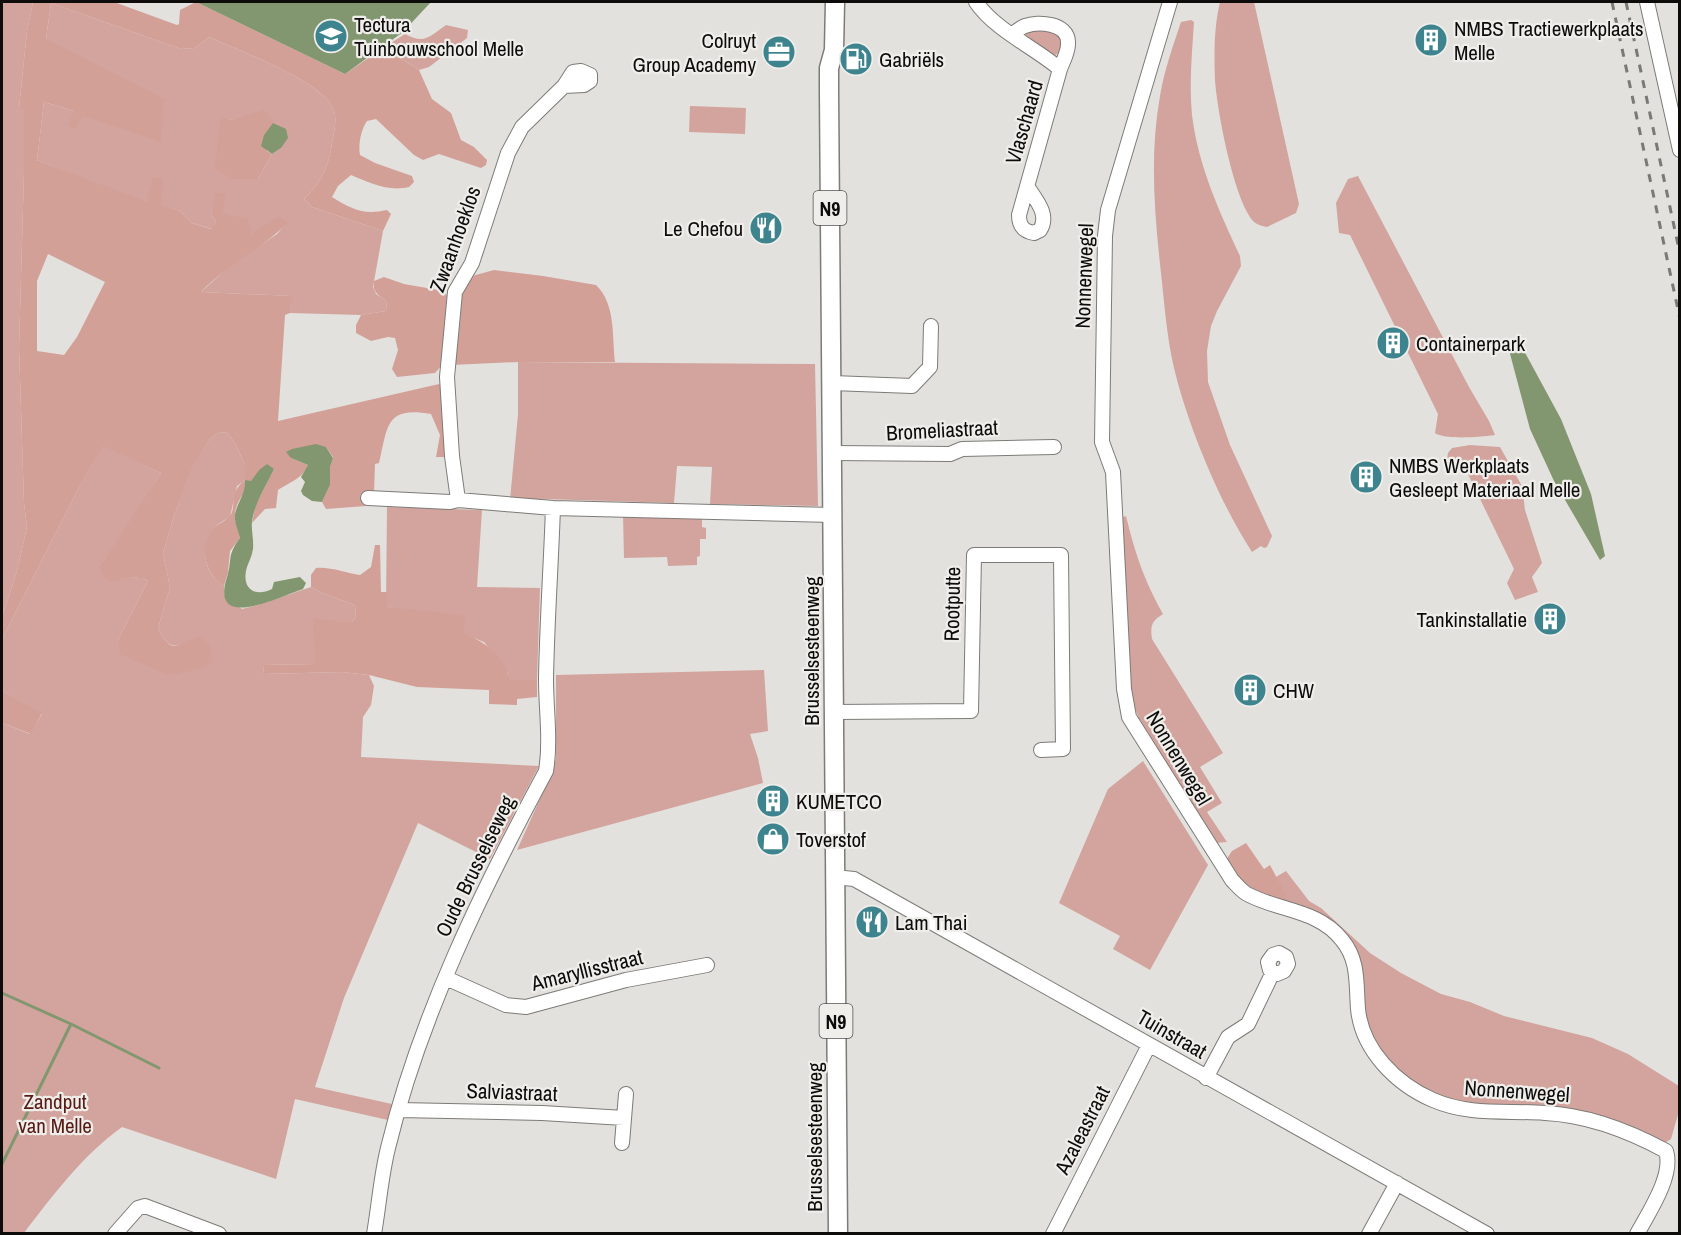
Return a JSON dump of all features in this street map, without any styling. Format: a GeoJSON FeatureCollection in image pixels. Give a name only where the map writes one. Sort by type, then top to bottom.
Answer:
{"type":"FeatureCollection","features":[{"type":"Feature","properties":{"kind":"main road","name":"Brusselsesteenweg"},"geometry":{"type":"LineString","coordinates":[[825,2],[825,47],[829,68],[837,1233]]}},
{"type":"Feature","properties":{"kind":"main road","name":"Brusselsesteenweg"},"geometry":{"type":"LineString","coordinates":[[829,68],[834,50],[834,2]]}},
{"type":"Feature","properties":{"kind":"street","name":"Vlaschaard"},"geometry":{"type":"LineString","coordinates":[[976,2],[994,22],[1060,69]]}},
{"type":"Feature","properties":{"kind":"street","name":"Nonnenwegel"},"geometry":{"type":"LineString","coordinates":[[1170,2],[1108,210],[1105,236],[1101,442],[1113,472],[1124,689],[1129,717],[1232,880],[1246,894],[1321,921],[1342,939],[1356,967],[1363,1033],[1374,1052],[1390,1071],[1431,1099],[1460,1110],[1485,1113],[1543,1113],[1578,1117],[1609,1125],[1666,1151],[1669,1167],[1637,1233]]}},
{"type":"Feature","properties":{"kind":"street"},"geometry":{"type":"LineString","coordinates":[[1647,2],[1680,150]]}},
{"type":"Feature","properties":{"kind":"street","name":"Vlaschaard"},"geometry":{"type":"LineString","coordinates":[[1012,34],[1025,26],[1050,24],[1061,27],[1066,32],[1068,40],[1068,49],[1060,69],[1027,186]]}},
{"type":"Feature","properties":{"kind":"street","name":"Zwaanhoeklos"},"geometry":{"type":"LineString","coordinates":[[458,500],[453,472],[447,377],[455,292],[472,263],[508,153],[522,127],[564,86]]}},
{"type":"Feature","properties":{"kind":"street"},"geometry":{"type":"LineString","coordinates":[[832,383],[912,386],[930,367],[931,326]]}},
{"type":"Feature","properties":{"kind":"street","name":"Bromeliastraat"},"geometry":{"type":"LineString","coordinates":[[832,453],[950,454],[962,449],[1054,447]]}},
{"type":"Feature","properties":{"kind":"street"},"geometry":{"type":"LineString","coordinates":[[368,498],[450,502],[458,500],[553,508],[832,515]]}},
{"type":"Feature","properties":{"kind":"street","name":"Oude Brusselseweg"},"geometry":{"type":"LineString","coordinates":[[374,1233],[380,1188],[399,1110],[418,1048],[446,978],[502,853],[546,771],[549,738],[546,681],[553,508]]}},
{"type":"Feature","properties":{"kind":"street","name":"Rootputte"},"geometry":{"type":"LineString","coordinates":[[833,712],[971,711],[974,555],[1061,555],[1063,749],[1041,750]]}},
{"type":"Feature","properties":{"kind":"street","name":"Tuinstraat"},"geometry":{"type":"LineString","coordinates":[[834,877],[854,879],[1206,1078],[1487,1233]]}},
{"type":"Feature","properties":{"kind":"street","name":"Amaryllisstraat"},"geometry":{"type":"LineString","coordinates":[[446,978],[506,1005],[526,1007],[626,980],[707,965]]}},
{"type":"Feature","properties":{"kind":"street"},"geometry":{"type":"LineString","coordinates":[[1206,1078],[1228,1036],[1248,1024],[1273,972]]}},
{"type":"Feature","properties":{"kind":"street","name":"Azaleastraat"},"geometry":{"type":"LineString","coordinates":[[1053,1233],[1149,1045]]}},
{"type":"Feature","properties":{"kind":"street"},"geometry":{"type":"LineString","coordinates":[[622,1143],[626,1094]]}},
{"type":"Feature","properties":{"kind":"street","name":"Salviastraat"},"geometry":{"type":"LineString","coordinates":[[399,1110],[542,1113],[624,1118]]}},
{"type":"Feature","properties":{"kind":"street"},"geometry":{"type":"LineString","coordinates":[[1369,1233],[1397,1183]]}},
{"type":"Feature","properties":{"kind":"street"},"geometry":{"type":"LineString","coordinates":[[115,1233],[138,1208],[145,1206],[219,1233]]}},
{"type":"Feature","properties":{"kind":"green space"},"geometry":{"type":"Polygon","coordinates":[[[2,2],[33,2],[27,31],[19,108],[24,108],[19,347],[24,503],[27,527],[17,571],[2,617],[2,2]]]}},
{"type":"Feature","properties":{"kind":"green space"},"geometry":{"type":"Polygon","coordinates":[[[1220,2],[1254,2],[1299,204],[1296,213],[1267,227],[1254,222],[1247,211],[1233,176],[1223,133],[1216,94],[1215,70],[1216,31],[1220,2]]]}},
{"type":"Feature","properties":{"kind":"green space"},"geometry":{"type":"Polygon","coordinates":[[[51,3],[181,49],[195,48],[209,37],[259,58],[315,89],[327,100],[334,111],[335,127],[326,167],[320,180],[304,199],[312,207],[383,231],[373,287],[376,294],[387,301],[386,311],[361,315],[290,313],[291,296],[201,292],[231,265],[277,234],[287,223],[251,234],[222,213],[217,192],[211,214],[216,222],[212,229],[192,223],[180,211],[136,199],[37,160],[44,102],[74,111],[75,128],[82,115],[46,39],[51,3]],[[221,116],[258,179],[272,154],[281,148],[243,117],[230,120],[221,116]]]}},
{"type":"Feature","properties":{"kind":"green space"},"geometry":{"type":"Polygon","coordinates":[[[1191,20],[1194,22],[1191,92],[1195,134],[1204,170],[1240,256],[1241,266],[1211,326],[1207,351],[1208,382],[1230,445],[1272,536],[1267,547],[1261,546],[1252,552],[1217,487],[1187,414],[1174,368],[1165,316],[1155,201],[1155,138],[1160,96],[1169,59],[1181,22],[1191,20]]]}},
{"type":"Feature","properties":{"kind":"green space"},"geometry":{"type":"Polygon","coordinates":[[[446,25],[468,30],[467,38],[429,67],[419,70],[383,48],[405,34],[418,39],[427,38],[446,25]]]}},
{"type":"Feature","properties":{"kind":"green space"},"geometry":{"type":"Polygon","coordinates":[[[1027,29],[1055,30],[1064,38],[1061,52],[1051,54],[1024,37],[1023,34],[1027,29]]]}},
{"type":"Feature","properties":{"kind":"green space"},"geometry":{"type":"Polygon","coordinates":[[[690,106],[746,108],[745,134],[689,132],[690,106]]]}},
{"type":"Feature","properties":{"kind":"green space"},"geometry":{"type":"Polygon","coordinates":[[[1358,176],[1495,435],[1455,437],[1435,433],[1438,414],[1350,235],[1339,233],[1336,203],[1348,179],[1358,176]]]}},
{"type":"Feature","properties":{"kind":"green space"},"geometry":{"type":"Polygon","coordinates":[[[518,362],[815,364],[818,506],[710,504],[712,467],[677,466],[674,503],[510,500],[518,414],[518,362]]]}},
{"type":"Feature","properties":{"kind":"green space","name":"Zandput van Melle"},"geometry":{"type":"Polygon","coordinates":[[[220,432],[228,433],[245,465],[245,480],[237,486],[230,517],[217,525],[207,540],[207,565],[211,573],[224,586],[224,594],[242,609],[311,587],[355,605],[356,617],[352,622],[339,622],[316,664],[263,665],[264,674],[342,672],[369,675],[374,686],[371,705],[363,717],[361,757],[539,766],[490,859],[418,823],[344,998],[315,1087],[392,1104],[388,1120],[295,1099],[276,1179],[122,1127],[94,1150],[57,1190],[24,1233],[2,1233],[2,723],[30,734],[42,714],[2,691],[2,639],[103,445],[161,473],[103,562],[128,577],[148,581],[118,640],[171,676],[194,638],[182,644],[169,644],[158,628],[170,587],[163,553],[193,465],[210,439],[220,432]]]}},
{"type":"Feature","properties":{"kind":"green space"},"geometry":{"type":"Polygon","coordinates":[[[1470,445],[1500,447],[1522,486],[1525,510],[1542,563],[1532,577],[1538,592],[1515,600],[1507,583],[1514,569],[1466,470],[1447,459],[1452,448],[1470,445]]]}},
{"type":"Feature","properties":{"kind":"green space"},"geometry":{"type":"Polygon","coordinates":[[[387,507],[482,510],[477,587],[540,588],[537,680],[509,680],[508,673],[484,642],[400,609],[386,607],[387,507]]]}},
{"type":"Feature","properties":{"kind":"green space"},"geometry":{"type":"Polygon","coordinates":[[[623,515],[702,517],[702,527],[706,528],[706,539],[700,539],[700,556],[697,557],[697,565],[668,566],[667,557],[624,558],[623,515]]]}},
{"type":"Feature","properties":{"kind":"green space"},"geometry":{"type":"Polygon","coordinates":[[[1126,516],[1150,590],[1163,614],[1153,624],[1152,639],[1223,753],[1200,767],[1222,803],[1207,812],[1227,842],[1216,843],[1139,718],[1130,696],[1121,518],[1126,516]]]}},
{"type":"Feature","properties":{"kind":"green space"},"geometry":{"type":"Polygon","coordinates":[[[764,670],[768,731],[750,734],[763,783],[517,850],[553,770],[556,758],[556,675],[764,670]]]}},
{"type":"Feature","properties":{"kind":"green space"},"geometry":{"type":"Polygon","coordinates":[[[1143,761],[1208,865],[1150,970],[1113,949],[1120,936],[1059,903],[1108,789],[1143,761]]]}},
{"type":"Feature","properties":{"kind":"green space"},"geometry":{"type":"Polygon","coordinates":[[[1286,871],[1309,901],[1321,908],[1370,953],[1401,973],[1441,994],[1470,1002],[1504,1016],[1592,1038],[1628,1054],[1679,1086],[1679,1111],[1671,1139],[1663,1144],[1596,1115],[1561,1107],[1482,1108],[1426,1092],[1390,1065],[1370,1039],[1350,942],[1289,905],[1276,877],[1286,871]]]}},
{"type":"Feature","properties":{"kind":"shaded area"},"geometry":{"type":"Polygon","coordinates":[[[33,2],[114,2],[177,25],[180,10],[196,2],[345,74],[383,48],[419,70],[432,99],[451,113],[461,140],[474,147],[487,160],[486,165],[481,168],[439,154],[423,160],[414,155],[376,119],[367,121],[360,137],[360,155],[375,163],[412,176],[414,182],[409,187],[394,188],[379,186],[351,175],[338,186],[332,197],[365,212],[387,210],[391,214],[383,231],[312,207],[304,199],[320,180],[326,167],[335,123],[334,111],[327,100],[315,89],[259,58],[209,37],[195,48],[181,49],[51,3],[46,39],[164,99],[161,142],[83,116],[75,129],[68,125],[74,111],[44,102],[37,160],[147,202],[153,177],[163,179],[161,205],[180,211],[192,223],[211,229],[216,222],[211,214],[216,192],[226,194],[222,213],[248,219],[251,234],[279,216],[288,223],[222,273],[201,292],[292,296],[290,313],[285,315],[278,421],[439,384],[442,388],[446,457],[436,457],[440,435],[431,414],[416,412],[397,416],[387,429],[379,463],[375,464],[374,493],[367,493],[366,506],[326,509],[322,502],[330,485],[330,467],[333,457],[326,447],[291,458],[308,465],[295,480],[278,490],[276,508],[265,509],[252,523],[256,504],[274,469],[259,470],[237,505],[235,519],[240,538],[230,551],[224,586],[217,581],[208,568],[206,544],[213,529],[232,513],[234,495],[245,480],[245,465],[228,433],[220,432],[210,439],[193,466],[163,553],[170,587],[158,628],[163,638],[173,646],[201,636],[211,646],[212,661],[205,667],[171,676],[120,654],[118,640],[148,581],[127,578],[115,582],[105,578],[99,568],[161,473],[103,446],[76,493],[2,639],[2,617],[17,571],[27,527],[24,503],[19,347],[24,109],[19,108],[27,31],[33,2]],[[48,254],[37,281],[37,351],[64,355],[77,337],[105,282],[48,254]]]}},
{"type":"Feature","properties":{"kind":"shaded area","name":"Tectura Tuinbouwschool Melle"},"geometry":{"type":"Polygon","coordinates":[[[196,2],[431,2],[403,32],[345,74],[196,2]]]}},
{"type":"Feature","properties":{"kind":"shaded area"},"geometry":{"type":"Polygon","coordinates":[[[264,110],[274,121],[264,135],[267,151],[272,154],[258,179],[232,179],[215,168],[221,115],[230,120],[264,110]]]}},
{"type":"Feature","properties":{"kind":"shaded area"},"geometry":{"type":"Polygon","coordinates":[[[273,123],[286,129],[288,138],[281,148],[272,154],[261,146],[264,135],[273,123]]]}},
{"type":"Feature","properties":{"kind":"shaded area"},"geometry":{"type":"Polygon","coordinates":[[[494,270],[596,285],[610,311],[615,362],[451,365],[458,297],[472,276],[494,270]]]}},
{"type":"Feature","properties":{"kind":"shaded area"},"geometry":{"type":"Polygon","coordinates":[[[384,277],[404,284],[444,291],[447,296],[442,365],[435,373],[397,377],[392,369],[398,350],[395,338],[388,337],[371,341],[356,333],[356,325],[361,315],[386,311],[387,301],[376,293],[374,288],[374,281],[384,277]]]}},
{"type":"Feature","properties":{"kind":"shaded area"},"geometry":{"type":"Polygon","coordinates":[[[1522,347],[1561,419],[1591,494],[1605,556],[1600,560],[1554,481],[1530,429],[1509,350],[1522,347]]]}},
{"type":"Feature","properties":{"kind":"shaded area"},"geometry":{"type":"Polygon","coordinates":[[[316,444],[326,447],[333,458],[330,467],[330,485],[322,502],[312,501],[303,495],[301,491],[305,482],[301,477],[308,465],[291,458],[286,452],[316,444]]]}},
{"type":"Feature","properties":{"kind":"shaded area"},"geometry":{"type":"Polygon","coordinates":[[[267,464],[274,469],[253,514],[253,549],[247,567],[247,585],[250,589],[259,592],[272,589],[274,582],[300,577],[306,583],[303,589],[265,603],[250,607],[237,607],[228,603],[224,594],[231,554],[240,538],[235,514],[245,480],[251,481],[267,464]]]}},
{"type":"Feature","properties":{"kind":"shaded area"},"geometry":{"type":"Polygon","coordinates":[[[375,545],[380,545],[381,592],[387,592],[387,607],[465,615],[464,633],[480,641],[499,657],[510,680],[537,680],[537,697],[517,699],[517,705],[489,704],[489,690],[417,687],[369,675],[342,672],[264,674],[263,665],[315,664],[313,619],[352,622],[356,617],[355,605],[311,587],[311,575],[316,568],[321,568],[360,575],[371,567],[375,545]]]}},
{"type":"Feature","properties":{"kind":"shaded area"},"geometry":{"type":"Polygon","coordinates":[[[2,691],[42,713],[31,734],[2,723],[2,691]]]}},
{"type":"Feature","properties":{"kind":"shaded area"},"geometry":{"type":"Polygon","coordinates":[[[1246,843],[1264,869],[1270,865],[1289,905],[1253,888],[1232,869],[1226,860],[1232,851],[1246,843]]]}},
{"type":"Feature","properties":{"kind":"waterway"},"geometry":{"type":"LineString","coordinates":[[2,993],[159,1068]]}},
{"type":"Feature","properties":{"kind":"waterway"},"geometry":{"type":"LineString","coordinates":[[2,1164],[71,1024]]}},
{"type":"Feature","properties":{"kind":"railway"},"geometry":{"type":"LineString","coordinates":[[1612,2],[1680,319]]}},
{"type":"Feature","properties":{"kind":"railway"},"geometry":{"type":"LineString","coordinates":[[1626,2],[1680,254]]}},
{"type":"Feature","properties":{"kind":"place","name":"Tectura Tuinbouwschool Melle"},"geometry":{"type":"Point","coordinates":[331,36]}},
{"type":"Feature","properties":{"kind":"place","name":"NMBS Tractiewerkplaats Melle"},"geometry":{"type":"Point","coordinates":[1431,40]}},
{"type":"Feature","properties":{"kind":"place","name":"Colruyt Group Academy"},"geometry":{"type":"Point","coordinates":[779,52]}},
{"type":"Feature","properties":{"kind":"place","name":"Gabriëls"},"geometry":{"type":"Point","coordinates":[856,59]}},
{"type":"Feature","properties":{"kind":"place","name":"Le Chefou"},"geometry":{"type":"Point","coordinates":[766,228]}},
{"type":"Feature","properties":{"kind":"place","name":"Containerpark"},"geometry":{"type":"Point","coordinates":[1393,343]}},
{"type":"Feature","properties":{"kind":"place","name":"NMBS Werkplaats Gesleept Materiaal Melle"},"geometry":{"type":"Point","coordinates":[1366,477]}},
{"type":"Feature","properties":{"kind":"place","name":"Tankinstallatie"},"geometry":{"type":"Point","coordinates":[1550,619]}},
{"type":"Feature","properties":{"kind":"place","name":"CHW"},"geometry":{"type":"Point","coordinates":[1250,690]}},
{"type":"Feature","properties":{"kind":"place","name":"KUMETCO"},"geometry":{"type":"Point","coordinates":[773,801]}},
{"type":"Feature","properties":{"kind":"place","name":"Toverstof"},"geometry":{"type":"Point","coordinates":[773,839]}},
{"type":"Feature","properties":{"kind":"place","name":"Lam Thai"},"geometry":{"type":"Point","coordinates":[872,922]}}]}
